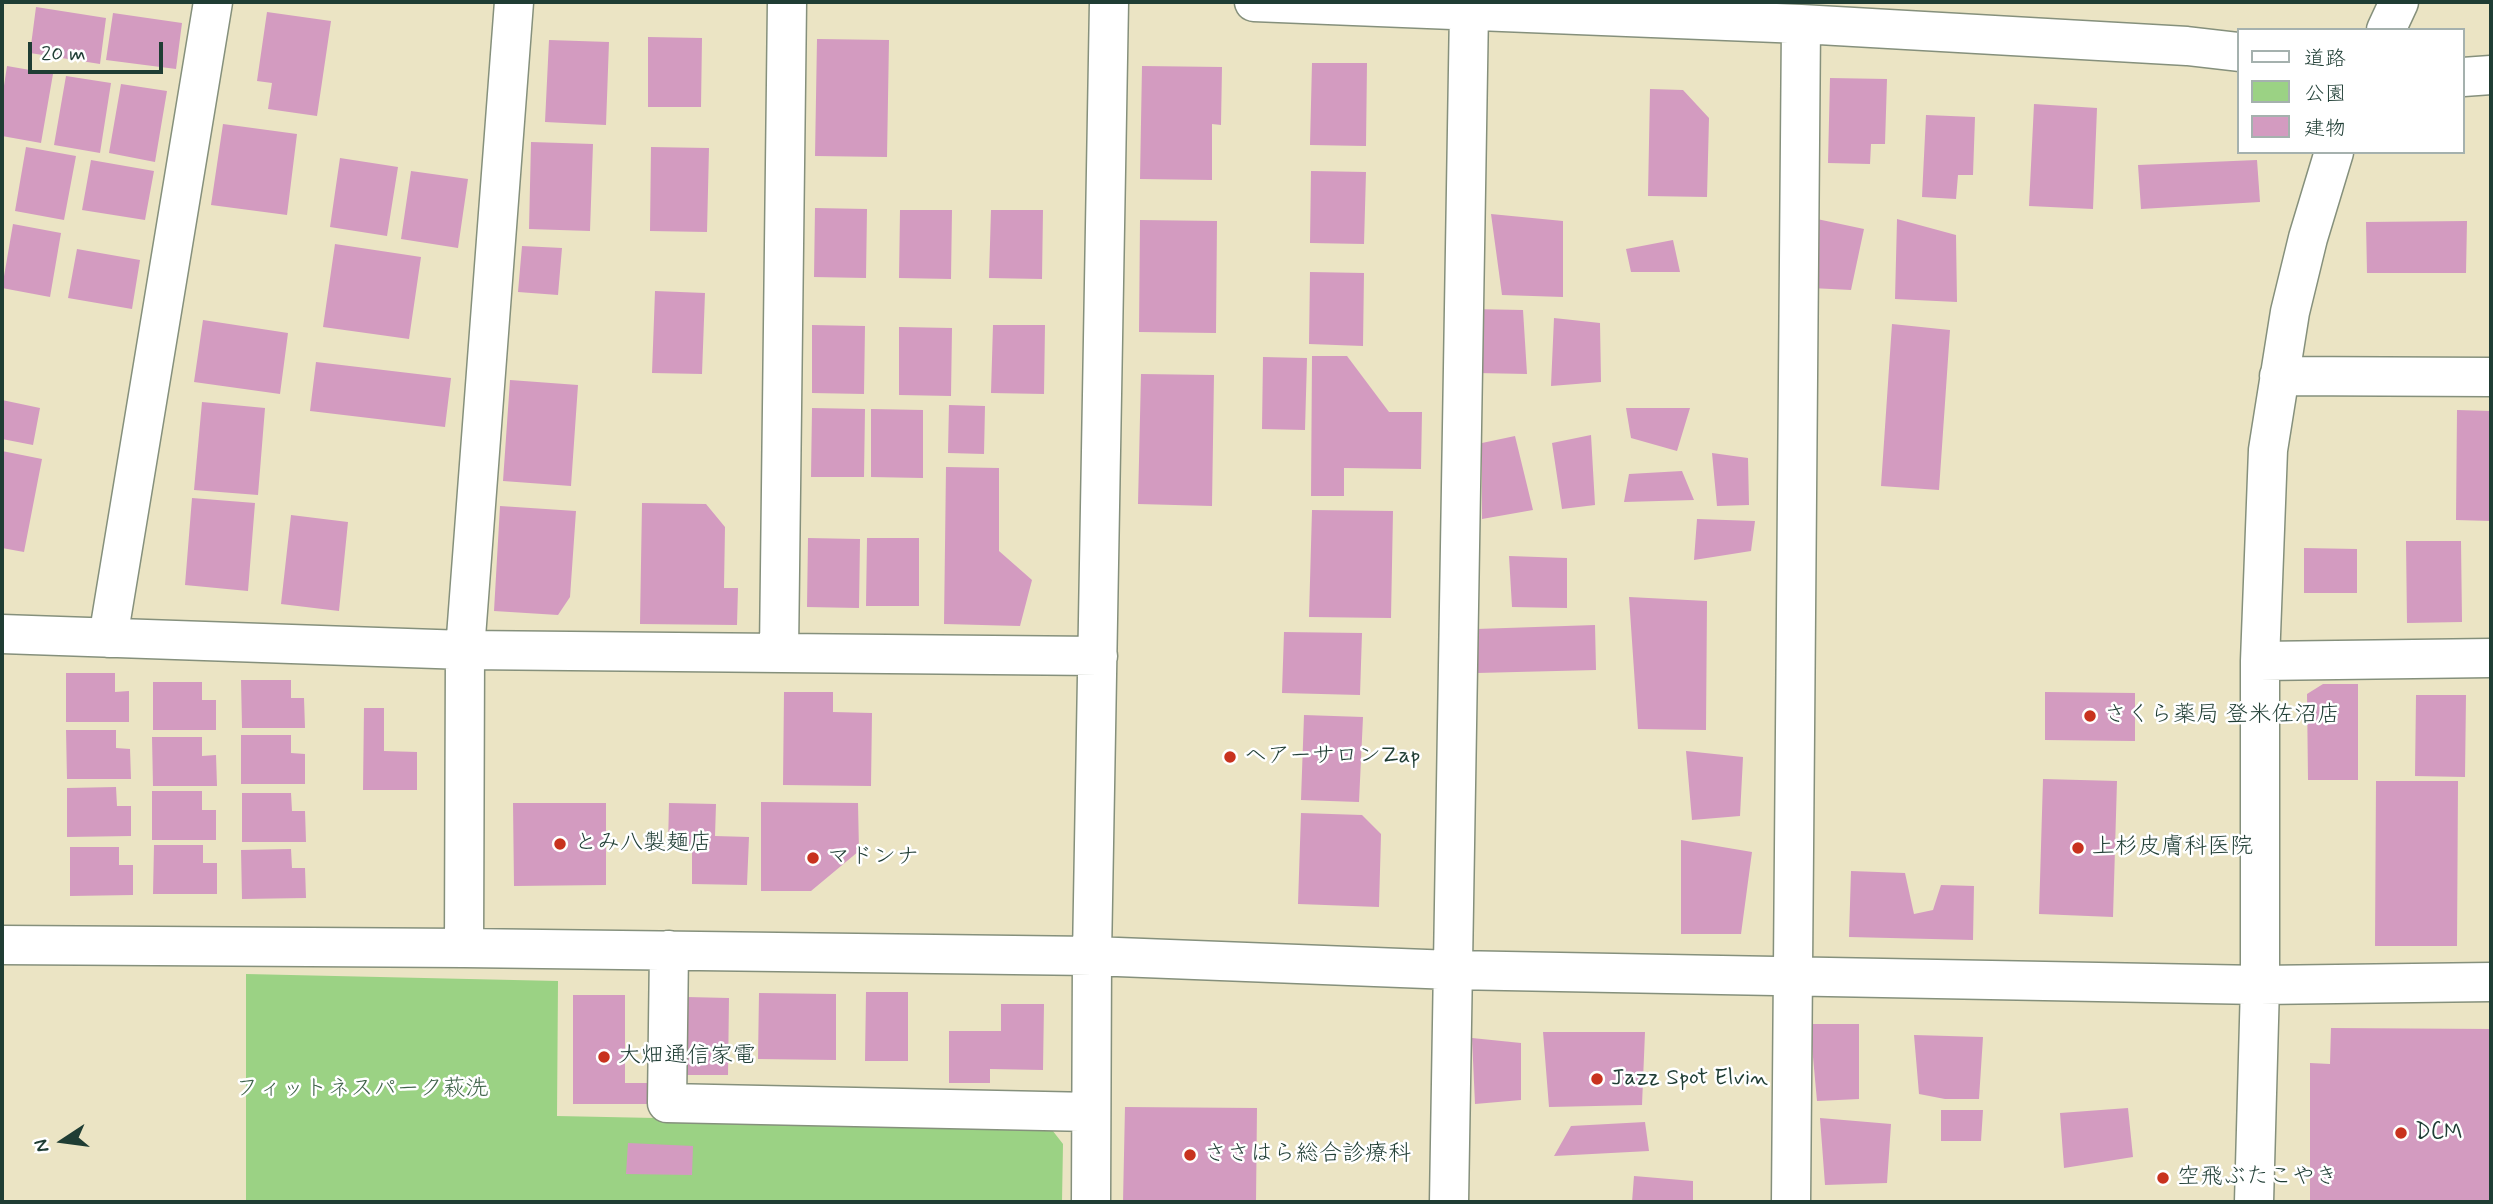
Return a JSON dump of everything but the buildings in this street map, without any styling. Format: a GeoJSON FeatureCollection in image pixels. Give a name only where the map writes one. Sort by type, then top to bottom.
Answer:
{"type":"FeatureCollection","features":[{"type":"Feature","properties":{"kind":"street"},"geometry":{"type":"LineString","coordinates":[[108,638],[214,2]]}},
{"type":"Feature","properties":{"kind":"street"},"geometry":{"type":"LineString","coordinates":[[464,948],[465,650],[514,2]]}},
{"type":"Feature","properties":{"kind":"street"},"geometry":{"type":"LineString","coordinates":[[779,651],[787,2]]}},
{"type":"Feature","properties":{"kind":"street"},"geometry":{"type":"LineString","coordinates":[[1091,1202],[1092,956],[1109,2]]}},
{"type":"Feature","properties":{"kind":"street"},"geometry":{"type":"LineString","coordinates":[[1254,2],[1801,24],[2187,46],[2238,52]]}},
{"type":"Feature","properties":{"kind":"street"},"geometry":{"type":"LineString","coordinates":[[2387,28],[2399,2]]}},
{"type":"Feature","properties":{"kind":"street"},"geometry":{"type":"LineString","coordinates":[[1449,1202],[1469,10]]}},
{"type":"Feature","properties":{"kind":"street"},"geometry":{"type":"LineString","coordinates":[[1791,1202],[1801,24]]}},
{"type":"Feature","properties":{"kind":"street"},"geometry":{"type":"LineString","coordinates":[[2465,77],[2491,75]]}},
{"type":"Feature","properties":{"kind":"street"},"geometry":{"type":"LineString","coordinates":[[2254,1202],[2260,985],[2260,661],[2267,450],[2292,300],[2333,154]]}},
{"type":"Feature","properties":{"kind":"street"},"geometry":{"type":"LineString","coordinates":[[2279,376],[2491,377]]}},
{"type":"Feature","properties":{"kind":"street"},"geometry":{"type":"LineString","coordinates":[[2,634],[465,650],[1098,656]]}},
{"type":"Feature","properties":{"kind":"street"},"geometry":{"type":"LineString","coordinates":[[2260,661],[2491,658]]}},
{"type":"Feature","properties":{"kind":"street"},"geometry":{"type":"LineString","coordinates":[[2,945],[1092,956],[1452,970],[2260,985],[2491,982]]}},
{"type":"Feature","properties":{"kind":"street"},"geometry":{"type":"LineString","coordinates":[[669,950],[667,1103],[1091,1112]]}},
{"type":"Feature","properties":{"kind":"green space","name":"フィットネスパーク萩洗"},"geometry":{"type":"Polygon","coordinates":[[[246,974],[558,981],[557,1116],[1049,1126],[1063,1144],[1062,1202],[246,1202],[246,974]]]}},
{"type":"Feature","properties":{"kind":"place","name":"さくら薬局 登米佐沼店"},"geometry":{"type":"Point","coordinates":[2090,716]}},
{"type":"Feature","properties":{"kind":"place","name":"ヘアーサロンZap"},"geometry":{"type":"Point","coordinates":[1230,757]}},
{"type":"Feature","properties":{"kind":"place","name":"とみ八製麺店"},"geometry":{"type":"Point","coordinates":[560,844]}},
{"type":"Feature","properties":{"kind":"place","name":"上杉皮膚科医院"},"geometry":{"type":"Point","coordinates":[2078,848]}},
{"type":"Feature","properties":{"kind":"place","name":"マドンナ"},"geometry":{"type":"Point","coordinates":[813,858]}},
{"type":"Feature","properties":{"kind":"place","name":"大畑通信家電"},"geometry":{"type":"Point","coordinates":[604,1057]}},
{"type":"Feature","properties":{"kind":"place","name":"Jazz Spot Elvin"},"geometry":{"type":"Point","coordinates":[1597,1079]}},
{"type":"Feature","properties":{"kind":"place","name":"DCM"},"geometry":{"type":"Point","coordinates":[2401,1133]}},
{"type":"Feature","properties":{"kind":"place","name":"ささはら総合診療科"},"geometry":{"type":"Point","coordinates":[1190,1155]}},
{"type":"Feature","properties":{"kind":"place","name":"空飛ぶたこやき"},"geometry":{"type":"Point","coordinates":[2163,1178]}}]}
